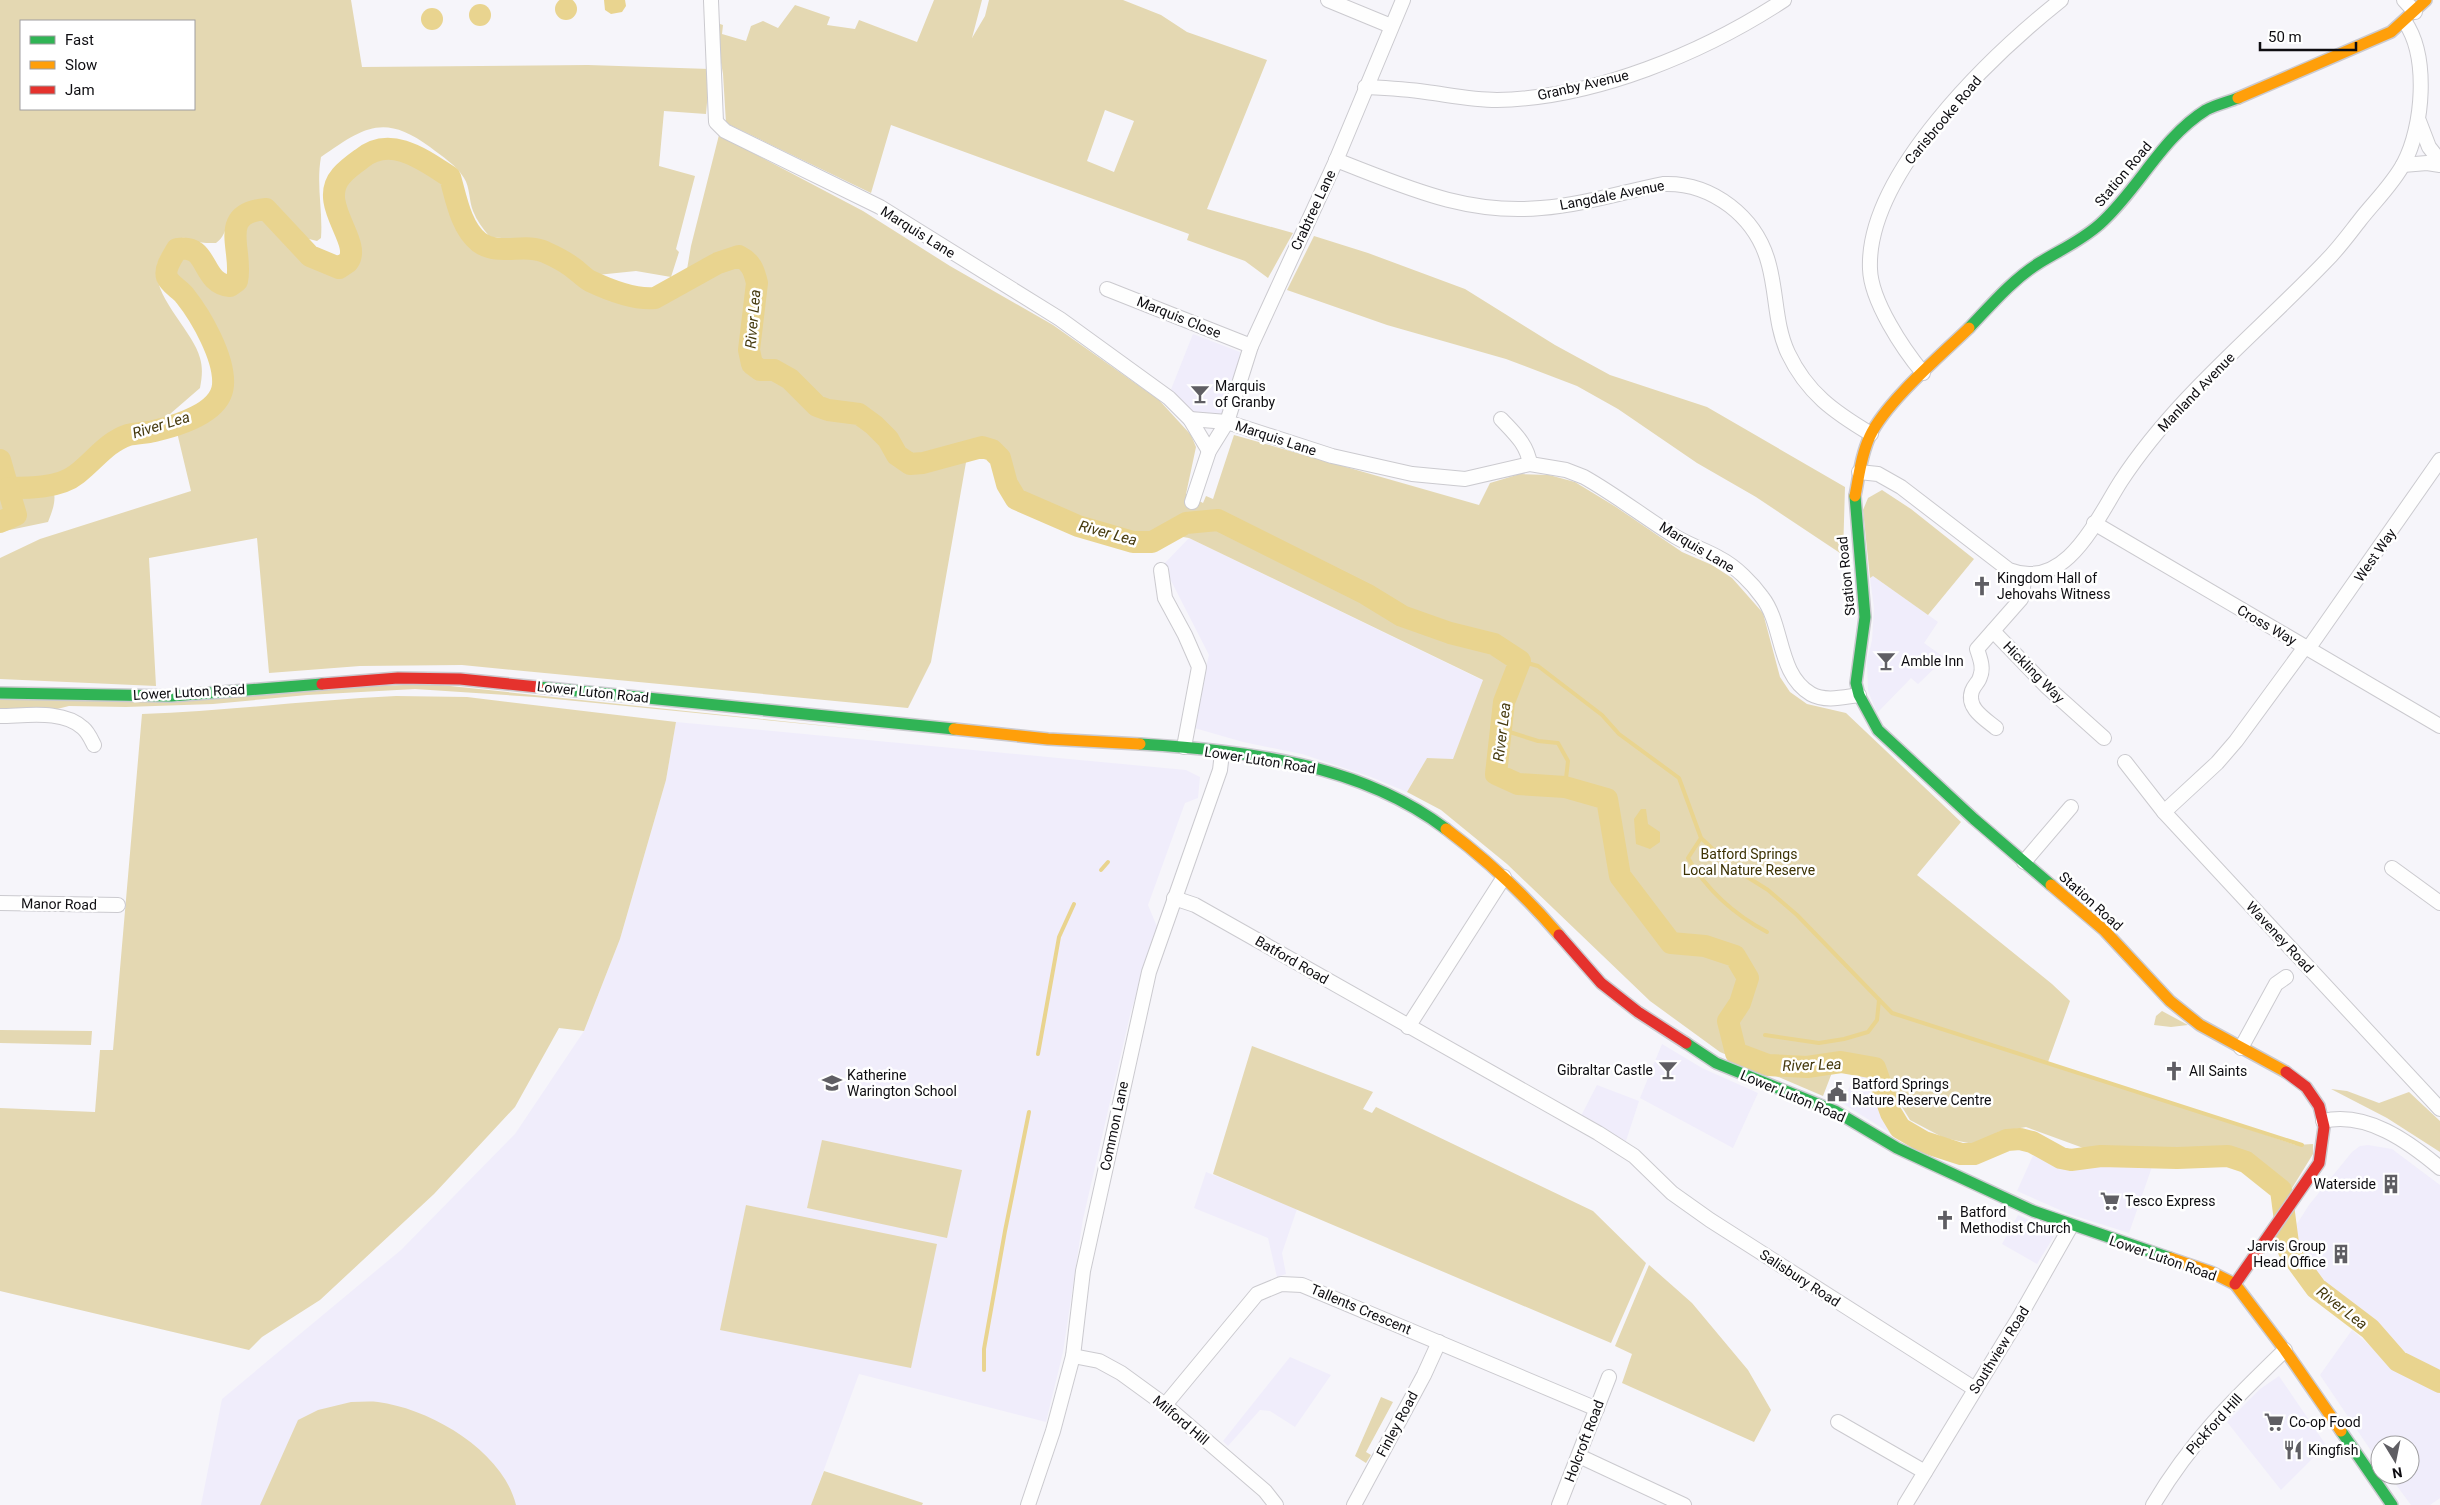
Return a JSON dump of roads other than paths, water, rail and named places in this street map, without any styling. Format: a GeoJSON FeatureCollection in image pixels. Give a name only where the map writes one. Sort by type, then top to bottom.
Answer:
{"type":"FeatureCollection","features":[{"type":"Feature","properties":{"kind":"main road","name":"Station Road"},"geometry":{"type":"LineString","coordinates":[[2234,1284],[2319,1163],[2325,1141],[2320,1108],[2307,1087],[2200,1025],[2170,1000],[2104,930],[1974,819],[1878,730],[1859,695],[1856,672],[1865,617],[1857,548],[1854,500],[1859,472],[1871,434],[1888,408],[2010,286],[2038,264],[2084,238],[2120,207],[2169,141],[2186,124],[2208,109],[2259,91],[2391,32],[2410,17],[2426,0]]}},
{"type":"Feature","properties":{"kind":"main road","name":"Lower Luton Road"},"geometry":{"type":"LineString","coordinates":[[0,693],[171,696],[389,678],[460,679],[1048,739],[1247,754],[1306,765],[1351,778],[1379,789],[1433,819],[1475,851],[1538,910],[1601,983],[1638,1012],[1716,1064],[1835,1111],[1897,1148],[2072,1226],[2202,1269],[2234,1284],[2285,1350],[2392,1505]]}},
{"type":"Feature","properties":{"kind":"street"},"geometry":{"type":"LineString","coordinates":[[1328,0],[1391,26]]}},
{"type":"Feature","properties":{"kind":"street","name":"Crabtree Lane"},"geometry":{"type":"LineString","coordinates":[[1192,502],[1209,452],[1227,422],[1251,346],[1336,160],[1402,0]]}},
{"type":"Feature","properties":{"kind":"street","name":"Granby Avenue"},"geometry":{"type":"LineString","coordinates":[[1365,87],[1496,100],[1564,91],[1628,76],[1657,66],[1731,32],[1784,0]]}},
{"type":"Feature","properties":{"kind":"street","name":"Carisbrooke Road"},"geometry":{"type":"LineString","coordinates":[[1923,373],[1895,334],[1872,282],[1870,261],[1879,219],[1898,176],[1938,121],[2007,46],[2061,0]]}},
{"type":"Feature","properties":{"kind":"street","name":"Manland Avenue"},"geometry":{"type":"LineString","coordinates":[[2026,575],[2048,571],[2066,561],[2094,524],[2138,456],[2171,416],[2328,260],[2403,165],[2419,121],[2420,77],[2410,17],[2404,0]]}},
{"type":"Feature","properties":{"kind":"street","name":"Marquis Lane"},"geometry":{"type":"LineString","coordinates":[[711,1],[716,122],[725,131],[880,207],[1060,319],[1169,398],[1190,419],[1227,422],[1332,456],[1412,474],[1465,479],[1530,464],[1566,470],[1584,477],[1683,541],[1720,558],[1731,566],[1763,597],[1770,610],[1786,662],[1797,681],[1811,694],[1823,698],[1859,695]]}},
{"type":"Feature","properties":{"kind":"street"},"geometry":{"type":"LineString","coordinates":[[2419,121],[2429,147],[2440,163]]}},
{"type":"Feature","properties":{"kind":"street","name":"Langdale Avenue"},"geometry":{"type":"LineString","coordinates":[[1336,160],[1422,194],[1484,207],[1540,208],[1571,204],[1655,186],[1680,184],[1720,198],[1734,208],[1751,227],[1763,248],[1769,264],[1779,330],[1800,374],[1815,395],[1830,408],[1871,434]]}},
{"type":"Feature","properties":{"kind":"street"},"geometry":{"type":"LineString","coordinates":[[2403,165],[2440,163]]}},
{"type":"Feature","properties":{"kind":"street","name":"Marquis Close"},"geometry":{"type":"LineString","coordinates":[[1107,289],[1251,346]]}},
{"type":"Feature","properties":{"kind":"street"},"geometry":{"type":"LineString","coordinates":[[1190,419],[1209,452]]}},
{"type":"Feature","properties":{"kind":"street"},"geometry":{"type":"LineString","coordinates":[[1501,419],[1524,444],[1528,451],[1530,464]]}},
{"type":"Feature","properties":{"kind":"street","name":"West Way"},"geometry":{"type":"LineString","coordinates":[[2164,812],[2217,763],[2236,741],[2306,648],[2440,460]]}},
{"type":"Feature","properties":{"kind":"street"},"geometry":{"type":"LineString","coordinates":[[1859,472],[1878,474],[1901,487],[2009,570],[2026,575]]}},
{"type":"Feature","properties":{"kind":"street","name":"Cross Way"},"geometry":{"type":"LineString","coordinates":[[2094,524],[2440,726]]}},
{"type":"Feature","properties":{"kind":"street"},"geometry":{"type":"LineString","coordinates":[[1161,570],[1166,598],[1199,667],[1184,748]]}},
{"type":"Feature","properties":{"kind":"street","name":"Hickling Way"},"geometry":{"type":"LineString","coordinates":[[2026,575],[2021,599],[1993,631],[2046,686],[2104,738]]}},
{"type":"Feature","properties":{"kind":"street"},"geometry":{"type":"LineString","coordinates":[[1993,631],[1978,649],[1982,666],[1981,676],[1972,689],[1970,700],[1976,712],[1996,728]]}},
{"type":"Feature","properties":{"kind":"street"},"geometry":{"type":"LineString","coordinates":[[0,716],[56,716],[69,719],[85,729],[94,745]]}},
{"type":"Feature","properties":{"kind":"street","name":"Common Lane"},"geometry":{"type":"LineString","coordinates":[[1028,1505],[1053,1432],[1073,1356],[1083,1271],[1149,972],[1220,770],[1222,753]]}},
{"type":"Feature","properties":{"kind":"street","name":"Waveney Road"},"geometry":{"type":"LineString","coordinates":[[2125,762],[2164,812],[2440,1109]]}},
{"type":"Feature","properties":{"kind":"street"},"geometry":{"type":"LineString","coordinates":[[2024,862],[2071,807]]}},
{"type":"Feature","properties":{"kind":"street"},"geometry":{"type":"LineString","coordinates":[[2392,868],[2440,903]]}},
{"type":"Feature","properties":{"kind":"street"},"geometry":{"type":"LineString","coordinates":[[1408,1027],[1504,877]]}},
{"type":"Feature","properties":{"kind":"street","name":"Batford Road"},"geometry":{"type":"LineString","coordinates":[[1174,898],[1195,905],[1551,1108]]}},
{"type":"Feature","properties":{"kind":"street","name":"Manor Road"},"geometry":{"type":"LineString","coordinates":[[0,903],[118,905]]}},
{"type":"Feature","properties":{"kind":"street"},"geometry":{"type":"LineString","coordinates":[[2241,1048],[2276,984],[2286,977]]}},
{"type":"Feature","properties":{"kind":"street","name":"Salisbury Road"},"geometry":{"type":"LineString","coordinates":[[1551,1108],[1598,1133],[1634,1156],[1672,1193],[1710,1220],[1975,1389]]}},
{"type":"Feature","properties":{"kind":"street"},"geometry":{"type":"LineString","coordinates":[[2323,1122],[2331,1120],[2362,1122],[2391,1134],[2419,1150],[2440,1168]]}},
{"type":"Feature","properties":{"kind":"street","name":"Southview Road"},"geometry":{"type":"LineString","coordinates":[[1905,1505],[2072,1226]]}},
{"type":"Feature","properties":{"kind":"street","name":"Tallents Crescent"},"geometry":{"type":"LineString","coordinates":[[1165,1405],[1257,1294],[1281,1284],[1302,1284],[1597,1409]]}},
{"type":"Feature","properties":{"kind":"street","name":"Finley Road"},"geometry":{"type":"LineString","coordinates":[[1354,1505],[1424,1375],[1439,1342]]}},
{"type":"Feature","properties":{"kind":"street","name":"Pickford Hill"},"geometry":{"type":"LineString","coordinates":[[2153,1505],[2177,1466],[2204,1432],[2285,1350]]}},
{"type":"Feature","properties":{"kind":"street","name":"Milford Hill"},"geometry":{"type":"LineString","coordinates":[[1073,1356],[1089,1358],[1109,1366],[1165,1405],[1265,1491],[1276,1505]]}},
{"type":"Feature","properties":{"kind":"street","name":"Holcroft Road"},"geometry":{"type":"LineString","coordinates":[[1559,1505],[1610,1377]]}},
{"type":"Feature","properties":{"kind":"street"},"geometry":{"type":"LineString","coordinates":[[1838,1422],[1925,1472]]}},
{"type":"Feature","properties":{"kind":"street"},"geometry":{"type":"LineString","coordinates":[[1579,1456],[1684,1505]]}},
{"type":"Feature","properties":{"kind":"waterway","name":"River Lea"},"geometry":{"type":"LineString","coordinates":[[0,460],[8,488],[53,485],[70,479],[120,438],[174,426],[206,411],[220,395],[223,385],[223,374],[216,350],[205,326],[185,296],[167,277],[168,266],[177,249],[188,249],[195,252],[214,278],[220,283],[230,286],[237,281],[238,269],[235,235],[237,226],[241,218],[251,212],[266,209],[310,256],[339,268],[348,262],[351,254],[350,244],[334,198],[335,187],[345,172],[372,152],[383,149],[407,152],[450,177],[463,221],[479,242],[487,246],[503,249],[537,249],[566,263],[590,281],[622,294],[655,298],[718,263],[739,256],[751,267],[757,283],[749,350],[752,364],[760,370],[774,370],[790,379],[817,406],[828,410],[859,414],[888,439],[897,455],[910,464],[923,463],[982,447],[992,450],[1000,458],[1007,484],[1016,499],[1078,526],[1133,542],[1152,542],[1186,523],[1218,520],[1366,594],[1402,616],[1450,633],[1494,644],[1520,661],[1504,702],[1496,774],[1518,784],[1565,787],[1607,799],[1620,876],[1671,943],[1705,946],[1735,956],[1748,978],[1740,1003],[1728,1021],[1736,1053],[1768,1065],[1807,1067],[1841,1062],[1875,1068],[1891,1113],[1900,1128],[1924,1142],[1961,1154],[1974,1154],[2007,1140],[2020,1139],[2032,1142],[2061,1158],[2071,1160],[2101,1156],[2177,1158],[2228,1156],[2246,1162],[2281,1190],[2289,1251],[2316,1288],[2370,1329],[2398,1361],[2440,1382]]}},
{"type":"Feature","properties":{"kind":"waterway"},"geometry":{"type":"LineString","coordinates":[[0,522],[16,515],[8,488]]}},
{"type":"Feature","properties":{"kind":"waterway"},"geometry":{"type":"LineString","coordinates":[[1520,661],[1538,666],[1602,715],[1619,734],[1679,778],[1701,838],[1733,868],[1768,890],[1797,915],[1892,1013],[2302,1145]]}},
{"type":"Feature","properties":{"kind":"waterway"},"geometry":{"type":"LineString","coordinates":[[1500,729],[1538,741],[1558,743],[1568,761],[1565,787]]}},
{"type":"Feature","properties":{"kind":"waterway"},"geometry":{"type":"LineString","coordinates":[[1701,838],[1688,858],[1695,870],[1712,891],[1732,909],[1767,932]]}},
{"type":"Feature","properties":{"kind":"waterway"},"geometry":{"type":"LineString","coordinates":[[1101,870],[1108,862]]}},
{"type":"Feature","properties":{"kind":"waterway"},"geometry":{"type":"LineString","coordinates":[[1038,1054],[1059,937],[1074,904]]}},
{"type":"Feature","properties":{"kind":"waterway"},"geometry":{"type":"LineString","coordinates":[[1765,1035],[1819,1043],[1844,1039],[1868,1032],[1877,1020],[1879,1000]]}},
{"type":"Feature","properties":{"kind":"waterway"},"geometry":{"type":"LineString","coordinates":[[984,1370],[984,1349],[1029,1112]]}},
{"type":"Feature","properties":{"kind":"place","name":"Marquis of Granby"},"geometry":{"type":"Point","coordinates":[1200,394]}},
{"type":"Feature","properties":{"kind":"place","name":"Kingdom Hall of Jehovahs Witness"},"geometry":{"type":"Point","coordinates":[1982,586]}},
{"type":"Feature","properties":{"kind":"place","name":"Amble Inn"},"geometry":{"type":"Point","coordinates":[1886,661]}},
{"type":"Feature","properties":{"kind":"place","name":"Gibraltar Castle"},"geometry":{"type":"Point","coordinates":[1668,1070]}},
{"type":"Feature","properties":{"kind":"place","name":"All Saints"},"geometry":{"type":"Point","coordinates":[2174,1071]}},
{"type":"Feature","properties":{"kind":"place","name":"Katherine Warington School"},"geometry":{"type":"Point","coordinates":[832,1083]}},
{"type":"Feature","properties":{"kind":"place","name":"Batford Springs Nature Reserve Centre"},"geometry":{"type":"Point","coordinates":[1837,1092]}},
{"type":"Feature","properties":{"kind":"place","name":"Waterside"},"geometry":{"type":"Point","coordinates":[2391,1184]}},
{"type":"Feature","properties":{"kind":"place","name":"Tesco Express"},"geometry":{"type":"Point","coordinates":[2110,1201]}},
{"type":"Feature","properties":{"kind":"place","name":"Batford Methodist Church"},"geometry":{"type":"Point","coordinates":[1945,1220]}},
{"type":"Feature","properties":{"kind":"place","name":"Jarvis Group Head Office"},"geometry":{"type":"Point","coordinates":[2341,1254]}},
{"type":"Feature","properties":{"kind":"place","name":"Co-op Food"},"geometry":{"type":"Point","coordinates":[2274,1422]}},
{"type":"Feature","properties":{"kind":"place","name":"Kingfish"},"geometry":{"type":"Point","coordinates":[2293,1450]}},
{"type":"Feature","properties":{"kind":"park label","name":"Batford Springs Local Nature Reserve"},"geometry":{"type":"Point","coordinates":[1749,862]}}]}
